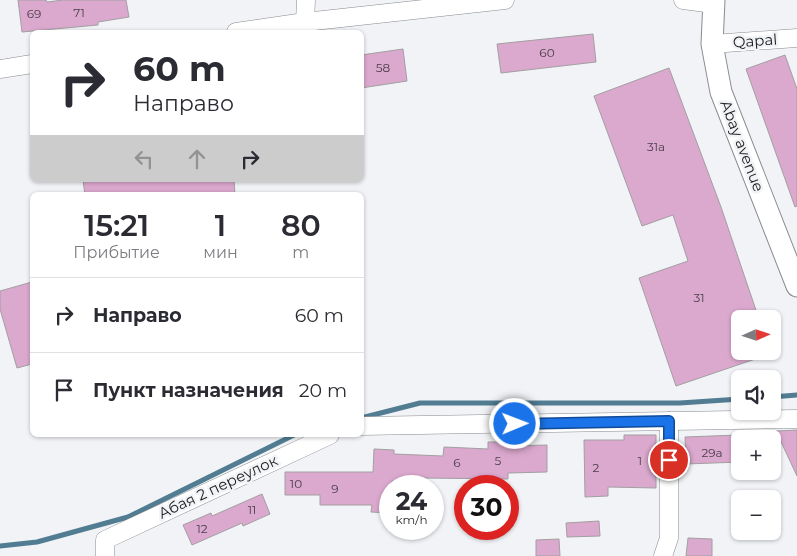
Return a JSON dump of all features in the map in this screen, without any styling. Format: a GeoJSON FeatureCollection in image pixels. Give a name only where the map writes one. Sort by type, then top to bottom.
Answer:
{"type":"FeatureCollection","features":[{"type":"Feature","properties":{"kind":"main road","name":"Abay avenue"},"geometry":{"type":"LineString","coordinates":[[714,2],[712,44],[721,92],[797,284]]}},
{"type":"Feature","properties":{"kind":"street"},"geometry":{"type":"LineString","coordinates":[[306,0],[306,22]]}},
{"type":"Feature","properties":{"kind":"street"},"geometry":{"type":"LineString","coordinates":[[250,30],[506,0]]}},
{"type":"Feature","properties":{"kind":"street"},"geometry":{"type":"LineString","coordinates":[[683,0],[714,2]]}},
{"type":"Feature","properties":{"kind":"street","name":"Qapal"},"geometry":{"type":"LineString","coordinates":[[712,44],[797,38]]}},
{"type":"Feature","properties":{"kind":"street"},"geometry":{"type":"LineString","coordinates":[[0,69],[30,64]]}},
{"type":"Feature","properties":{"kind":"street"},"geometry":{"type":"LineString","coordinates":[[364,426],[797,419]]}},
{"type":"Feature","properties":{"kind":"street"},"geometry":{"type":"LineString","coordinates":[[664,556],[669,538],[669,421]]}},
{"type":"Feature","properties":{"kind":"street","name":"Абая 2 переулок"},"geometry":{"type":"LineString","coordinates":[[105,548],[326,437]]}},
{"type":"Feature","properties":{"kind":"building"},"geometry":{"type":"Polygon","coordinates":[[[18,0],[46,0],[47,2],[63,0],[126,0],[129,17],[98,22],[98,25],[22,32],[18,0]]]}},
{"type":"Feature","properties":{"kind":"building"},"geometry":{"type":"Polygon","coordinates":[[[593,34],[596,62],[501,73],[497,44],[593,34]]]}},
{"type":"Feature","properties":{"kind":"building"},"geometry":{"type":"Polygon","coordinates":[[[403,49],[407,81],[364,88],[364,55],[403,49]]]}},
{"type":"Feature","properties":{"kind":"building"},"geometry":{"type":"Polygon","coordinates":[[[785,55],[797,89],[797,206],[795,207],[746,69],[785,55]]]}},
{"type":"Feature","properties":{"kind":"building"},"geometry":{"type":"Polygon","coordinates":[[[669,68],[721,207],[756,310],[731,310],[731,360],[752,360],[676,386],[639,278],[688,261],[673,215],[642,226],[594,96],[669,68]]]}},
{"type":"Feature","properties":{"kind":"building"},"geometry":{"type":"Polygon","coordinates":[[[83,182],[234,182],[235,192],[85,192],[83,182]]]}},
{"type":"Feature","properties":{"kind":"building"},"geometry":{"type":"Polygon","coordinates":[[[30,283],[30,365],[17,368],[0,309],[0,291],[30,283]]]}},
{"type":"Feature","properties":{"kind":"building"},"geometry":{"type":"Polygon","coordinates":[[[797,430],[797,476],[781,442],[781,431],[797,430]]]}},
{"type":"Feature","properties":{"kind":"building"},"geometry":{"type":"Polygon","coordinates":[[[624,435],[656,435],[656,488],[608,487],[608,496],[585,497],[584,440],[624,440],[624,435]]]}},
{"type":"Feature","properties":{"kind":"building"},"geometry":{"type":"Polygon","coordinates":[[[731,435],[731,462],[686,464],[685,437],[731,435]]]}},
{"type":"Feature","properties":{"kind":"building"},"geometry":{"type":"Polygon","coordinates":[[[488,442],[507,442],[507,446],[547,445],[547,472],[508,473],[508,475],[454,475],[454,478],[444,478],[444,475],[379,475],[379,512],[371,512],[372,505],[320,505],[320,495],[285,495],[285,472],[373,472],[374,449],[394,450],[394,454],[443,456],[444,447],[488,449],[488,442]]]}},
{"type":"Feature","properties":{"kind":"building"},"geometry":{"type":"Polygon","coordinates":[[[262,494],[270,514],[243,526],[242,523],[192,545],[183,525],[211,513],[212,516],[262,494]]]}},
{"type":"Feature","properties":{"kind":"building"},"geometry":{"type":"Polygon","coordinates":[[[599,521],[600,536],[567,537],[566,523],[599,521]]]}},
{"type":"Feature","properties":{"kind":"building"},"geometry":{"type":"Polygon","coordinates":[[[688,538],[712,539],[712,556],[686,556],[688,538]]]}},
{"type":"Feature","properties":{"kind":"building"},"geometry":{"type":"Polygon","coordinates":[[[559,539],[560,556],[536,556],[536,540],[559,539]]]}},
{"type":"Feature","properties":{"kind":"waterway"},"geometry":{"type":"LineString","coordinates":[[781,396],[797,395]]}},
{"type":"Feature","properties":{"kind":"waterway"},"geometry":{"type":"LineString","coordinates":[[364,417],[420,403],[680,403],[731,400]]}},
{"type":"Feature","properties":{"kind":"waterway"},"geometry":{"type":"LineString","coordinates":[[0,546],[37,542],[128,517],[290,437]]}},
{"type":"Feature","properties":{"kind":"route"},"geometry":{"type":"LineString","coordinates":[[515,424],[669,421],[669,460]]}}]}
